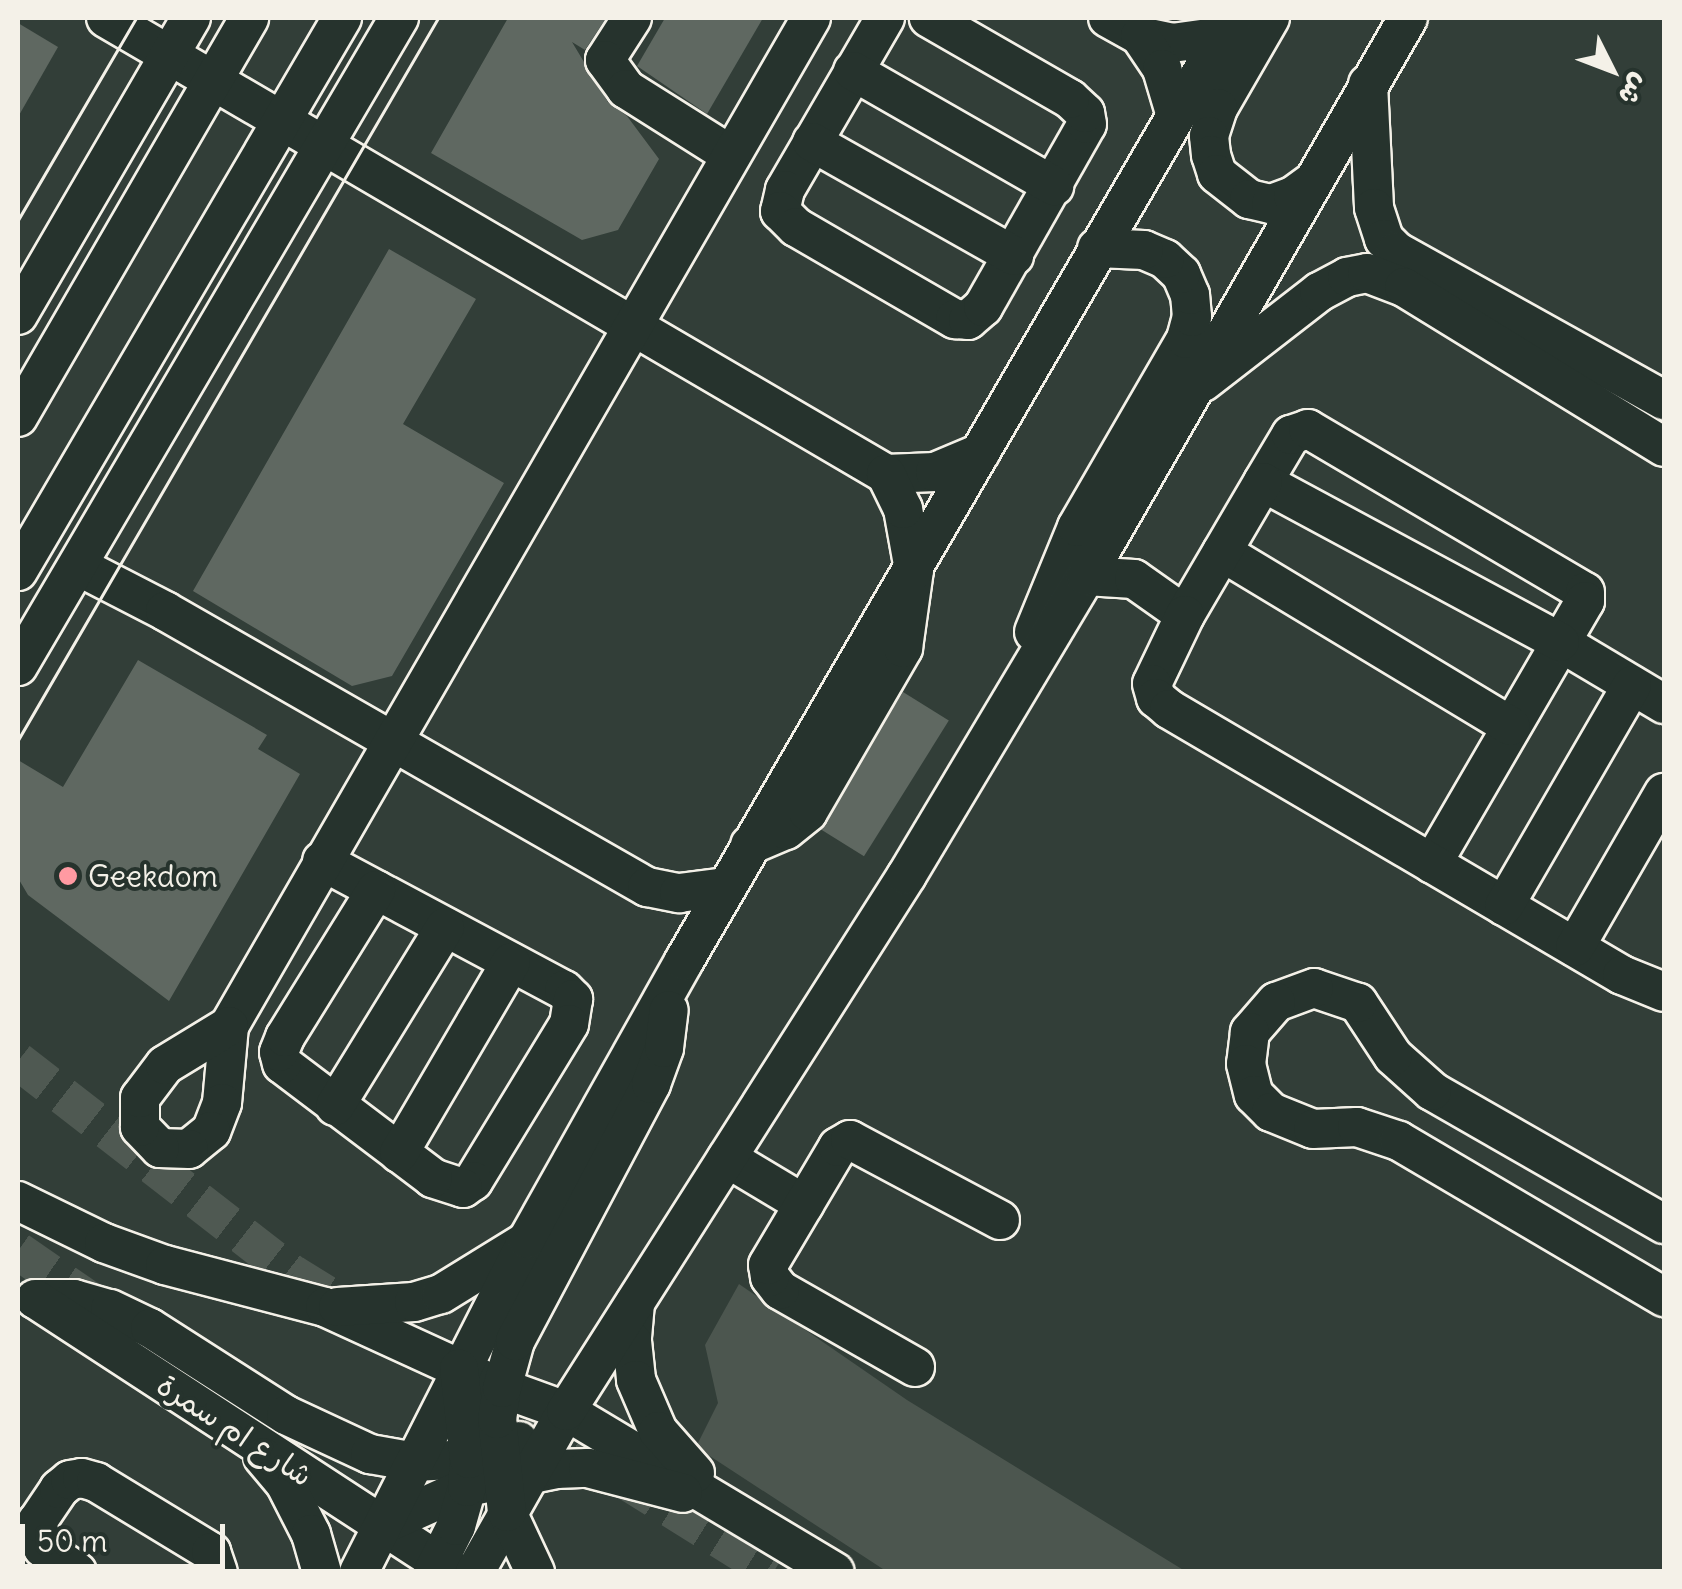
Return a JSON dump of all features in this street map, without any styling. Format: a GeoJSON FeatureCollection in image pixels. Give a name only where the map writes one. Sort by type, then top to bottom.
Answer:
{"type":"FeatureCollection","features":[{"type":"Feature","properties":{"kind":"street"},"geometry":{"type":"LineString","coordinates":[[106,18],[212,82],[283,118],[886,474],[935,472],[980,453]]}},
{"type":"Feature","properties":{"kind":"street"},"geometry":{"type":"LineString","coordinates":[[18,315],[191,18]]}},
{"type":"Feature","properties":{"kind":"street"},"geometry":{"type":"LineString","coordinates":[[18,417],[249,18]]}},
{"type":"Feature","properties":{"kind":"street"},"geometry":{"type":"LineString","coordinates":[[18,571],[342,18]]}},
{"type":"Feature","properties":{"kind":"street"},"geometry":{"type":"LineString","coordinates":[[18,666],[399,18]]}},
{"type":"Feature","properties":{"kind":"street"},"geometry":{"type":"LineString","coordinates":[[632,18],[604,60],[626,89],[738,141],[814,138]]}},
{"type":"Feature","properties":{"kind":"street"},"geometry":{"type":"LineString","coordinates":[[229,1026],[630,325],[811,18]]}},
{"type":"Feature","properties":{"kind":"street"},"geometry":{"type":"LineString","coordinates":[[885,18],[814,138],[780,201],[780,212],[955,319],[968,320],[978,314],[1014,256],[1083,138],[1087,124],[1080,106],[929,18]]}},
{"type":"Feature","properties":{"kind":"street"},"geometry":{"type":"LineString","coordinates":[[1108,18],[1140,36],[1172,43],[1228,27]]}},
{"type":"Feature","properties":{"kind":"street"},"geometry":{"type":"LineString","coordinates":[[1270,18],[1218,108],[1209,136],[1211,155],[1217,174],[1249,199],[1271,204],[1293,196],[1311,182]]}},
{"type":"Feature","properties":{"kind":"street"},"geometry":{"type":"LineString","coordinates":[[442,1568],[456,1526],[495,1476],[562,1418],[907,874],[1086,576],[1408,18]]}},
{"type":"Feature","properties":{"kind":"street"},"geometry":{"type":"LineString","coordinates":[[359,1572],[528,1239],[726,886],[1228,27]]}},
{"type":"Feature","properties":{"kind":"street"},"geometry":{"type":"LineString","coordinates":[[1140,36],[1162,69],[1176,116]]}},
{"type":"Feature","properties":{"kind":"street"},"geometry":{"type":"LineString","coordinates":[[853,70],[1054,186]]}},
{"type":"Feature","properties":{"kind":"street"},"geometry":{"type":"LineString","coordinates":[[774,81],[814,138],[1014,256]]}},
{"type":"Feature","properties":{"kind":"street"},"geometry":{"type":"LineString","coordinates":[[1368,84],[1374,208],[1384,239],[1396,250],[1664,400]]}},
{"type":"Feature","properties":{"kind":"street"},"geometry":{"type":"LineString","coordinates":[[1025,678],[1032,638],[1059,562],[1186,339],[1192,317],[1190,295],[1181,274],[1165,259],[1144,250],[1097,248]]}},
{"type":"Feature","properties":{"kind":"street"},"geometry":{"type":"LineString","coordinates":[[1190,392],[1319,292],[1347,277],[1367,273],[1384,276],[1664,447]]}},
{"type":"Feature","properties":{"kind":"street"},"geometry":{"type":"LineString","coordinates":[[106,418],[159,428]]}},
{"type":"Feature","properties":{"kind":"street"},"geometry":{"type":"LineString","coordinates":[[1432,864],[1585,600],[1580,588],[1308,429],[1292,434],[1192,603],[1157,668],[1152,684],[1156,698],[1432,864],[1575,947],[1661,983]]}},
{"type":"Feature","properties":{"kind":"street"},"geometry":{"type":"LineString","coordinates":[[886,474],[903,509],[914,570]]}},
{"type":"Feature","properties":{"kind":"street"},"geometry":{"type":"LineString","coordinates":[[1263,482],[1560,642],[1664,704]]}},
{"type":"Feature","properties":{"kind":"street"},"geometry":{"type":"LineString","coordinates":[[1113,528],[1144,565],[1192,603]]}},
{"type":"Feature","properties":{"kind":"street"},"geometry":{"type":"LineString","coordinates":[[1222,552],[1511,726]]}},
{"type":"Feature","properties":{"kind":"street"},"geometry":{"type":"LineString","coordinates":[[78,566],[648,888],[679,894],[726,886]]}},
{"type":"Feature","properties":{"kind":"street"},"geometry":{"type":"LineString","coordinates":[[1086,576],[1134,579],[1192,603]]}},
{"type":"Feature","properties":{"kind":"street"},"geometry":{"type":"LineString","coordinates":[[1504,906],[1632,686]]}},
{"type":"Feature","properties":{"kind":"street"},"geometry":{"type":"LineString","coordinates":[[1575,947],[1664,793]]}},
{"type":"Feature","properties":{"kind":"street"},"geometry":{"type":"LineString","coordinates":[[322,861],[511,962],[573,999],[569,1024],[473,1180],[463,1188],[450,1185],[399,1153],[282,1064],[279,1052],[376,890]]}},
{"type":"Feature","properties":{"kind":"street"},"geometry":{"type":"LineString","coordinates":[[475,1572],[495,1476],[502,1388],[515,1341],[651,1084],[664,1048],[678,972],[666,912],[648,888]]}},
{"type":"Feature","properties":{"kind":"street"},"geometry":{"type":"LineString","coordinates":[[334,1106],[445,927]]}},
{"type":"Feature","properties":{"kind":"street"},"geometry":{"type":"LineString","coordinates":[[399,1153],[511,962]]}},
{"type":"Feature","properties":{"kind":"street"},"geometry":{"type":"LineString","coordinates":[[1664,1224],[1432,1090],[1393,1056],[1358,1003],[1314,988],[1276,1002],[1250,1032],[1246,1064],[1254,1095],[1271,1112],[1313,1128],[1357,1127],[1399,1141],[1664,1296]]}},
{"type":"Feature","properties":{"kind":"street"},"geometry":{"type":"LineString","coordinates":[[915,1368],[780,1290],[770,1277],[768,1265],[838,1147],[850,1140],[1000,1220]]}},
{"type":"Feature","properties":{"kind":"street"},"geometry":{"type":"LineString","coordinates":[[727,1158],[804,1204]]}},
{"type":"Feature","properties":{"kind":"street"},"geometry":{"type":"LineString","coordinates":[[18,1201],[104,1243],[165,1264],[324,1307],[562,1418],[724,1504],[836,1572]]}},
{"type":"Feature","properties":{"kind":"street"},"geometry":{"type":"LineString","coordinates":[[324,1307],[414,1302],[457,1286],[528,1239]]}},
{"type":"Feature","properties":{"kind":"street"},"geometry":{"type":"LineString","coordinates":[[26,1293],[74,1299],[110,1309],[150,1328],[320,1434],[370,1454],[495,1476],[588,1468],[724,1504]]}},
{"type":"Feature","properties":{"kind":"street","name":"شارع ام سمرة"},"geometry":{"type":"LineString","coordinates":[[26,1293],[442,1568]]}},
{"type":"Feature","properties":{"kind":"street"},"geometry":{"type":"LineString","coordinates":[[635,1302],[632,1341],[636,1380],[645,1406],[676,1454],[724,1504]]}},
{"type":"Feature","properties":{"kind":"street"},"geometry":{"type":"LineString","coordinates":[[459,1369],[495,1476],[534,1572]]}},
{"type":"Feature","properties":{"kind":"street"},"geometry":{"type":"LineString","coordinates":[[252,1444],[285,1484],[311,1534],[322,1572]]}},
{"type":"Feature","properties":{"kind":"street"},"geometry":{"type":"LineString","coordinates":[[383,1526],[495,1476]]}},
{"type":"Feature","properties":{"kind":"street"},"geometry":{"type":"LineString","coordinates":[[73,1570],[43,1548],[37,1522],[59,1489],[70,1480],[82,1478],[96,1482],[211,1552],[218,1572]]}},
{"type":"Feature","properties":{"kind":"shaded area"},"geometry":{"type":"Polygon","coordinates":[[[739,1284],[907,1400],[1185,1571],[886,1571],[696,1447],[718,1403],[705,1345],[739,1284]]]}},
{"type":"Feature","properties":{"kind":"building"},"geometry":{"type":"Polygon","coordinates":[[[508,18],[606,18],[585,50],[572,42],[608,102],[627,116],[659,159],[618,230],[582,240],[431,153],[508,18]]]}},
{"type":"Feature","properties":{"kind":"building"},"geometry":{"type":"Polygon","coordinates":[[[665,18],[763,18],[707,114],[637,66],[665,18]]]}},
{"type":"Feature","properties":{"kind":"building"},"geometry":{"type":"Polygon","coordinates":[[[18,23],[58,47],[18,117],[18,23]]]}},
{"type":"Feature","properties":{"kind":"building"},"geometry":{"type":"Polygon","coordinates":[[[389,249],[476,299],[403,424],[504,483],[392,676],[352,686],[193,591],[389,249]]]}},
{"type":"Feature","properties":{"kind":"building"},"geometry":{"type":"Polygon","coordinates":[[[138,660],[267,735],[258,749],[300,774],[169,1001],[28,895],[18,878],[18,760],[63,787],[138,660]]]}},
{"type":"Feature","properties":{"kind":"building"},"geometry":{"type":"Polygon","coordinates":[[[903,692],[949,721],[864,856],[818,828],[903,692]]]}},
{"type":"Feature","properties":{"kind":"tunnel"},"geometry":{"type":"LineString","coordinates":[[18,1061],[293,1274],[350,1309]]}},
{"type":"Feature","properties":{"kind":"tunnel"},"geometry":{"type":"LineString","coordinates":[[18,1251],[102,1309]]}},
{"type":"Feature","properties":{"kind":"tunnel"},"geometry":{"type":"LineString","coordinates":[[478,1388],[773,1572]]}},
{"type":"Feature","properties":{"kind":"tram line"},"geometry":{"type":"LineString","coordinates":[[18,220],[136,18]]}},
{"type":"Feature","properties":{"kind":"tram line"},"geometry":{"type":"LineString","coordinates":[[18,740],[438,18]]}},
{"type":"Feature","properties":{"kind":"place","name":"Geekdom"},"geometry":{"type":"Point","coordinates":[68,876]}}]}
